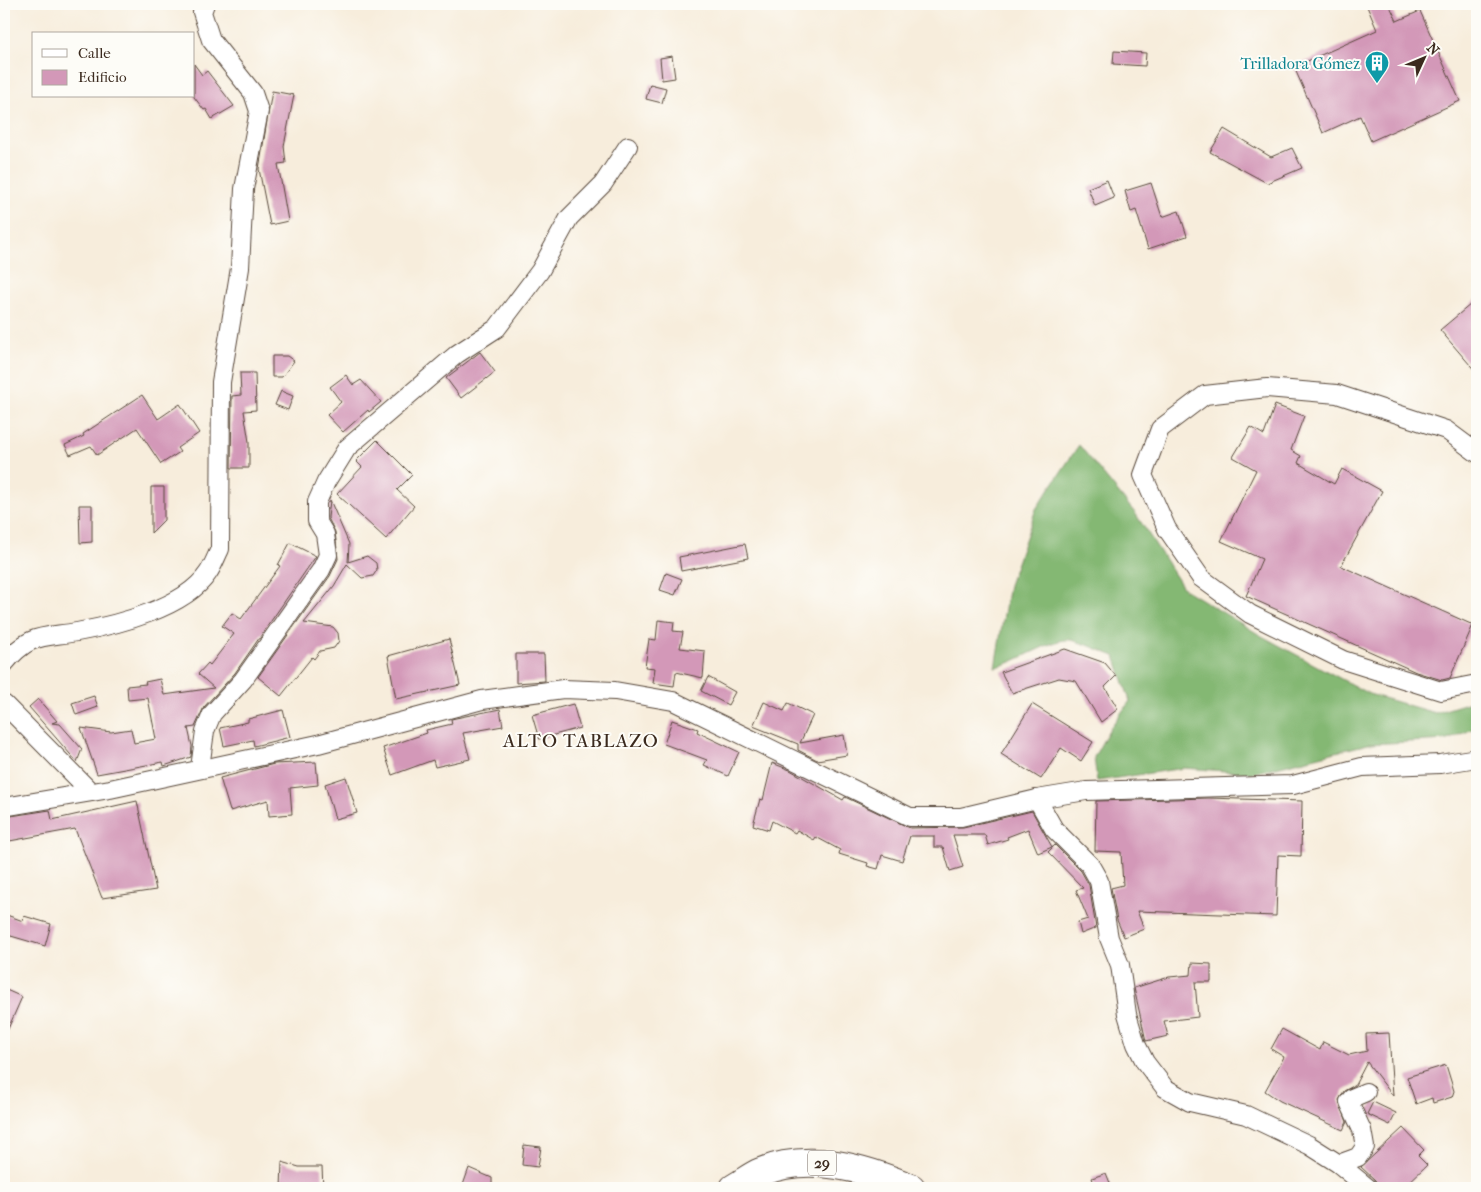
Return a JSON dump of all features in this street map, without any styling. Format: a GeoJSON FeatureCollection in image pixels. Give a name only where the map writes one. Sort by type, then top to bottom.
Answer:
{"type":"FeatureCollection","features":[{"type":"Feature","properties":{"kind":"main road","name":"29"},"geometry":{"type":"LineString","coordinates":[[734,1188],[760,1172],[783,1165],[804,1163],[830,1164],[868,1180],[911,1188]]}},
{"type":"Feature","properties":{"kind":"street"},"geometry":{"type":"LineString","coordinates":[[4,664],[17,649],[38,636],[79,632],[145,614],[184,596],[208,574],[220,549],[221,382],[240,268],[244,189],[259,111],[253,93],[211,40],[202,12],[205,4]]}},
{"type":"Feature","properties":{"kind":"street"},"geometry":{"type":"LineString","coordinates":[[200,768],[203,738],[212,714],[243,680],[321,570],[328,555],[324,534],[317,521],[317,502],[326,482],[347,448],[457,354],[497,328],[540,270],[569,218],[603,184],[628,146]]}},
{"type":"Feature","properties":{"kind":"street"},"geometry":{"type":"LineString","coordinates":[[1477,453],[1446,430],[1338,394],[1267,388],[1206,396],[1160,430],[1143,475],[1167,529],[1202,578],[1250,614],[1344,660],[1441,691],[1477,684]]}},
{"type":"Feature","properties":{"kind":"street"},"geometry":{"type":"LineString","coordinates":[[4,807],[91,792],[318,744],[482,700],[563,690],[615,691],[673,701],[910,817],[961,817],[1037,799],[1086,791],[1293,785],[1362,767],[1440,764],[1477,758]]}},
{"type":"Feature","properties":{"kind":"street"},"geometry":{"type":"LineString","coordinates":[[4,704],[91,792]]}},
{"type":"Feature","properties":{"kind":"street"},"geometry":{"type":"LineString","coordinates":[[1037,799],[1054,829],[1090,865],[1099,882],[1109,938],[1120,965],[1126,1014],[1145,1062],[1165,1088],[1190,1102],[1246,1115],[1309,1145],[1339,1164],[1368,1188]]}},
{"type":"Feature","properties":{"kind":"street"},"geometry":{"type":"LineString","coordinates":[[1339,1164],[1358,1157],[1365,1147],[1362,1130],[1349,1102],[1352,1098],[1366,1092]]}},
{"type":"Feature","properties":{"kind":"green space"},"geometry":{"type":"Polygon","coordinates":[[[1079,445],[1135,513],[1184,589],[1260,635],[1369,694],[1435,713],[1477,700],[1477,727],[1448,740],[1368,744],[1252,773],[1184,768],[1097,781],[1094,757],[1110,728],[1130,701],[1115,656],[1076,641],[1064,640],[995,667],[1009,585],[1036,509],[1079,445]]]}},
{"type":"Feature","properties":{"kind":"building","name":"Trilladora Gómez"},"geometry":{"type":"Polygon","coordinates":[[[1366,4],[1389,4],[1397,21],[1420,11],[1460,101],[1371,141],[1360,116],[1323,133],[1294,67],[1377,30],[1366,4]]]}},
{"type":"Feature","properties":{"kind":"building"},"geometry":{"type":"Polygon","coordinates":[[[1114,51],[1146,53],[1145,66],[1113,64],[1114,51]]]}},
{"type":"Feature","properties":{"kind":"building"},"geometry":{"type":"Polygon","coordinates":[[[672,56],[675,78],[662,80],[660,58],[672,56]]]}},
{"type":"Feature","properties":{"kind":"building"},"geometry":{"type":"Polygon","coordinates":[[[195,65],[202,75],[207,71],[234,106],[212,119],[206,109],[204,110],[195,98],[195,65]]]}},
{"type":"Feature","properties":{"kind":"building"},"geometry":{"type":"Polygon","coordinates":[[[650,84],[666,88],[662,103],[646,99],[650,84]]]}},
{"type":"Feature","properties":{"kind":"building"},"geometry":{"type":"Polygon","coordinates":[[[272,91],[294,95],[284,146],[286,163],[278,164],[288,221],[270,225],[259,169],[272,91]]]}},
{"type":"Feature","properties":{"kind":"building"},"geometry":{"type":"Polygon","coordinates":[[[1224,129],[1271,157],[1292,148],[1302,168],[1267,183],[1210,152],[1224,129]]]}},
{"type":"Feature","properties":{"kind":"building"},"geometry":{"type":"Polygon","coordinates":[[[1107,180],[1114,198],[1095,206],[1088,188],[1107,180]]]}},
{"type":"Feature","properties":{"kind":"building"},"geometry":{"type":"Polygon","coordinates":[[[1151,183],[1162,217],[1179,211],[1187,236],[1148,249],[1136,210],[1131,212],[1125,191],[1151,183]]]}},
{"type":"Feature","properties":{"kind":"building"},"geometry":{"type":"Polygon","coordinates":[[[1477,299],[1477,373],[1440,330],[1477,299]]]}},
{"type":"Feature","properties":{"kind":"building"},"geometry":{"type":"Polygon","coordinates":[[[480,352],[495,372],[461,398],[446,378],[480,352]]]}},
{"type":"Feature","properties":{"kind":"building"},"geometry":{"type":"Polygon","coordinates":[[[272,356],[287,356],[294,361],[282,377],[272,377],[272,356]]]}},
{"type":"Feature","properties":{"kind":"building"},"geometry":{"type":"Polygon","coordinates":[[[240,373],[255,373],[256,410],[244,411],[249,442],[249,468],[231,468],[232,396],[241,395],[240,373]]]}},
{"type":"Feature","properties":{"kind":"building"},"geometry":{"type":"Polygon","coordinates":[[[346,375],[353,385],[361,380],[381,402],[369,412],[368,410],[343,432],[327,415],[341,402],[330,387],[346,375]]]}},
{"type":"Feature","properties":{"kind":"building"},"geometry":{"type":"Polygon","coordinates":[[[281,391],[293,396],[288,410],[275,405],[281,391]]]}},
{"type":"Feature","properties":{"kind":"building"},"geometry":{"type":"Polygon","coordinates":[[[142,395],[158,419],[180,404],[199,433],[177,448],[180,452],[161,464],[137,428],[97,455],[91,446],[70,455],[65,445],[84,436],[83,434],[142,395]]]}},
{"type":"Feature","properties":{"kind":"building"},"geometry":{"type":"Polygon","coordinates":[[[1275,405],[1304,416],[1291,450],[1301,456],[1298,463],[1334,484],[1342,469],[1382,491],[1341,566],[1473,625],[1450,678],[1442,680],[1416,672],[1246,596],[1262,559],[1221,541],[1256,470],[1233,457],[1251,427],[1264,435],[1275,405]]]}},
{"type":"Feature","properties":{"kind":"building"},"geometry":{"type":"Polygon","coordinates":[[[377,440],[412,475],[397,490],[414,506],[386,539],[337,494],[362,467],[356,461],[377,440]]]}},
{"type":"Feature","properties":{"kind":"building"},"geometry":{"type":"Polygon","coordinates":[[[151,487],[164,487],[164,520],[151,533],[151,487]]]}},
{"type":"Feature","properties":{"kind":"building"},"geometry":{"type":"Polygon","coordinates":[[[330,500],[349,544],[348,562],[367,556],[376,563],[377,570],[373,576],[362,578],[347,564],[334,586],[304,623],[333,627],[338,633],[339,641],[334,648],[320,651],[314,659],[312,657],[281,696],[258,677],[330,576],[338,559],[335,532],[328,518],[330,500]]]}},
{"type":"Feature","properties":{"kind":"building"},"geometry":{"type":"Polygon","coordinates":[[[79,505],[92,505],[92,542],[80,543],[79,505]]]}},
{"type":"Feature","properties":{"kind":"building"},"geometry":{"type":"Polygon","coordinates":[[[290,543],[316,556],[235,673],[204,707],[195,727],[188,728],[192,746],[191,757],[164,766],[163,762],[97,774],[81,728],[111,732],[131,729],[134,743],[156,739],[148,698],[128,700],[127,686],[146,684],[145,682],[160,679],[164,695],[214,688],[198,674],[208,663],[210,665],[234,634],[222,626],[232,613],[241,619],[280,566],[278,565],[290,543]]]}},
{"type":"Feature","properties":{"kind":"building"},"geometry":{"type":"Polygon","coordinates":[[[745,544],[748,558],[681,571],[679,557],[745,544]]]}},
{"type":"Feature","properties":{"kind":"building"},"geometry":{"type":"Polygon","coordinates":[[[666,573],[682,579],[675,595],[660,590],[666,573]]]}},
{"type":"Feature","properties":{"kind":"building"},"geometry":{"type":"Polygon","coordinates":[[[658,620],[674,622],[673,631],[683,632],[680,648],[705,651],[703,678],[676,672],[674,686],[653,683],[655,668],[645,667],[649,639],[656,640],[658,620]]]}},
{"type":"Feature","properties":{"kind":"building"},"geometry":{"type":"Polygon","coordinates":[[[449,639],[460,685],[396,699],[388,656],[449,639]]]}},
{"type":"Feature","properties":{"kind":"building"},"geometry":{"type":"Polygon","coordinates":[[[1065,649],[1105,663],[1116,676],[1105,687],[1118,709],[1101,722],[1076,681],[1059,678],[1012,693],[1001,672],[1065,649]]]}},
{"type":"Feature","properties":{"kind":"building"},"geometry":{"type":"Polygon","coordinates":[[[516,654],[544,654],[545,681],[516,683],[516,654]]]}},
{"type":"Feature","properties":{"kind":"building"},"geometry":{"type":"Polygon","coordinates":[[[708,677],[735,692],[728,705],[701,691],[708,677]]]}},
{"type":"Feature","properties":{"kind":"building"},"geometry":{"type":"Polygon","coordinates":[[[94,696],[98,707],[76,715],[72,703],[94,696]]]}},
{"type":"Feature","properties":{"kind":"building"},"geometry":{"type":"Polygon","coordinates":[[[38,699],[57,721],[52,723],[60,724],[82,749],[77,762],[29,707],[38,699]]]}},
{"type":"Feature","properties":{"kind":"building"},"geometry":{"type":"Polygon","coordinates":[[[764,702],[784,711],[788,703],[813,715],[800,743],[844,735],[847,755],[817,760],[798,750],[798,744],[753,726],[764,702]]]}},
{"type":"Feature","properties":{"kind":"building"},"geometry":{"type":"Polygon","coordinates":[[[573,704],[580,728],[539,739],[532,715],[573,704]]]}},
{"type":"Feature","properties":{"kind":"building"},"geometry":{"type":"Polygon","coordinates":[[[1032,704],[1093,742],[1081,761],[1061,748],[1041,779],[1001,754],[1032,704]]]}},
{"type":"Feature","properties":{"kind":"building"},"geometry":{"type":"Polygon","coordinates":[[[500,709],[503,726],[463,733],[470,759],[435,767],[433,760],[392,775],[383,748],[427,733],[426,730],[452,724],[451,719],[500,709]]]}},
{"type":"Feature","properties":{"kind":"building"},"geometry":{"type":"Polygon","coordinates":[[[283,710],[290,737],[254,746],[253,740],[224,746],[220,728],[248,722],[248,719],[283,710]]]}},
{"type":"Feature","properties":{"kind":"building"},"geometry":{"type":"Polygon","coordinates":[[[672,720],[698,729],[697,732],[739,752],[728,776],[704,765],[707,760],[664,744],[672,720]]]}},
{"type":"Feature","properties":{"kind":"building"},"geometry":{"type":"Polygon","coordinates":[[[316,762],[318,785],[290,788],[292,814],[269,816],[268,800],[230,811],[220,778],[274,764],[316,762]]]}},
{"type":"Feature","properties":{"kind":"building"},"geometry":{"type":"Polygon","coordinates":[[[772,763],[790,770],[843,800],[845,797],[910,828],[963,827],[1032,811],[1052,847],[1038,853],[1028,829],[1007,837],[1008,839],[988,845],[985,835],[953,835],[963,867],[950,871],[943,847],[934,847],[934,836],[910,836],[902,861],[882,855],[878,869],[867,866],[868,863],[839,854],[840,850],[816,837],[814,840],[797,830],[795,833],[772,821],[769,830],[753,825],[760,799],[763,800],[772,763]]]}},
{"type":"Feature","properties":{"kind":"building"},"geometry":{"type":"Polygon","coordinates":[[[346,777],[357,813],[335,819],[325,784],[346,777]]]}},
{"type":"Feature","properties":{"kind":"building"},"geometry":{"type":"Polygon","coordinates":[[[1209,798],[1302,801],[1301,856],[1278,855],[1276,916],[1137,911],[1144,929],[1124,937],[1117,920],[1111,888],[1123,885],[1121,852],[1095,851],[1096,801],[1209,798]]]}},
{"type":"Feature","properties":{"kind":"building"},"geometry":{"type":"Polygon","coordinates":[[[137,801],[156,890],[102,898],[75,829],[4,842],[4,817],[50,810],[52,820],[137,801]]]}},
{"type":"Feature","properties":{"kind":"building"},"geometry":{"type":"Polygon","coordinates":[[[1055,845],[1081,871],[1089,885],[1096,928],[1081,934],[1078,922],[1088,919],[1076,890],[1083,888],[1048,852],[1055,845]]]}},
{"type":"Feature","properties":{"kind":"building"},"geometry":{"type":"Polygon","coordinates":[[[4,914],[23,921],[24,916],[51,924],[45,946],[4,934],[4,914]]]}},
{"type":"Feature","properties":{"kind":"building"},"geometry":{"type":"Polygon","coordinates":[[[1192,963],[1211,964],[1211,982],[1195,982],[1198,1017],[1164,1021],[1168,1036],[1146,1041],[1134,988],[1169,977],[1191,975],[1192,963]]]}},
{"type":"Feature","properties":{"kind":"building"},"geometry":{"type":"Polygon","coordinates":[[[4,989],[22,997],[4,1038],[4,989]]]}},
{"type":"Feature","properties":{"kind":"building"},"geometry":{"type":"Polygon","coordinates":[[[1282,1029],[1320,1050],[1323,1042],[1349,1055],[1367,1051],[1366,1034],[1389,1033],[1393,1096],[1367,1062],[1355,1085],[1344,1091],[1339,1100],[1347,1122],[1343,1130],[1280,1101],[1265,1091],[1284,1057],[1271,1049],[1282,1029]]]}},
{"type":"Feature","properties":{"kind":"building"},"geometry":{"type":"Polygon","coordinates":[[[1446,1065],[1454,1091],[1452,1097],[1433,1103],[1432,1098],[1416,1104],[1407,1077],[1446,1065]]]}},
{"type":"Feature","properties":{"kind":"building"},"geometry":{"type":"Polygon","coordinates":[[[1373,1102],[1396,1113],[1390,1125],[1367,1114],[1373,1102]]]}},
{"type":"Feature","properties":{"kind":"building"},"geometry":{"type":"Polygon","coordinates":[[[1403,1128],[1424,1150],[1418,1156],[1427,1165],[1403,1188],[1380,1188],[1375,1180],[1361,1167],[1403,1128]]]}},
{"type":"Feature","properties":{"kind":"building"},"geometry":{"type":"Polygon","coordinates":[[[524,1145],[541,1147],[538,1167],[522,1165],[524,1145]]]}},
{"type":"Feature","properties":{"kind":"building"},"geometry":{"type":"Polygon","coordinates":[[[282,1162],[299,1167],[322,1167],[323,1188],[281,1188],[282,1162]]]}},
{"type":"Feature","properties":{"kind":"building"},"geometry":{"type":"Polygon","coordinates":[[[469,1168],[492,1178],[492,1188],[462,1188],[469,1168]]]}},
{"type":"Feature","properties":{"kind":"building"},"geometry":{"type":"Polygon","coordinates":[[[1106,1173],[1112,1188],[1096,1188],[1092,1178],[1106,1173]]]}},
{"type":"Feature","properties":{"kind":"place","name":"Trilladora Gómez"},"geometry":{"type":"Point","coordinates":[1377,84]}},
{"type":"Feature","properties":{"kind":"district","name":"ALTO TABLAZO"},"geometry":{"type":"Point","coordinates":[581,740]}}]}
